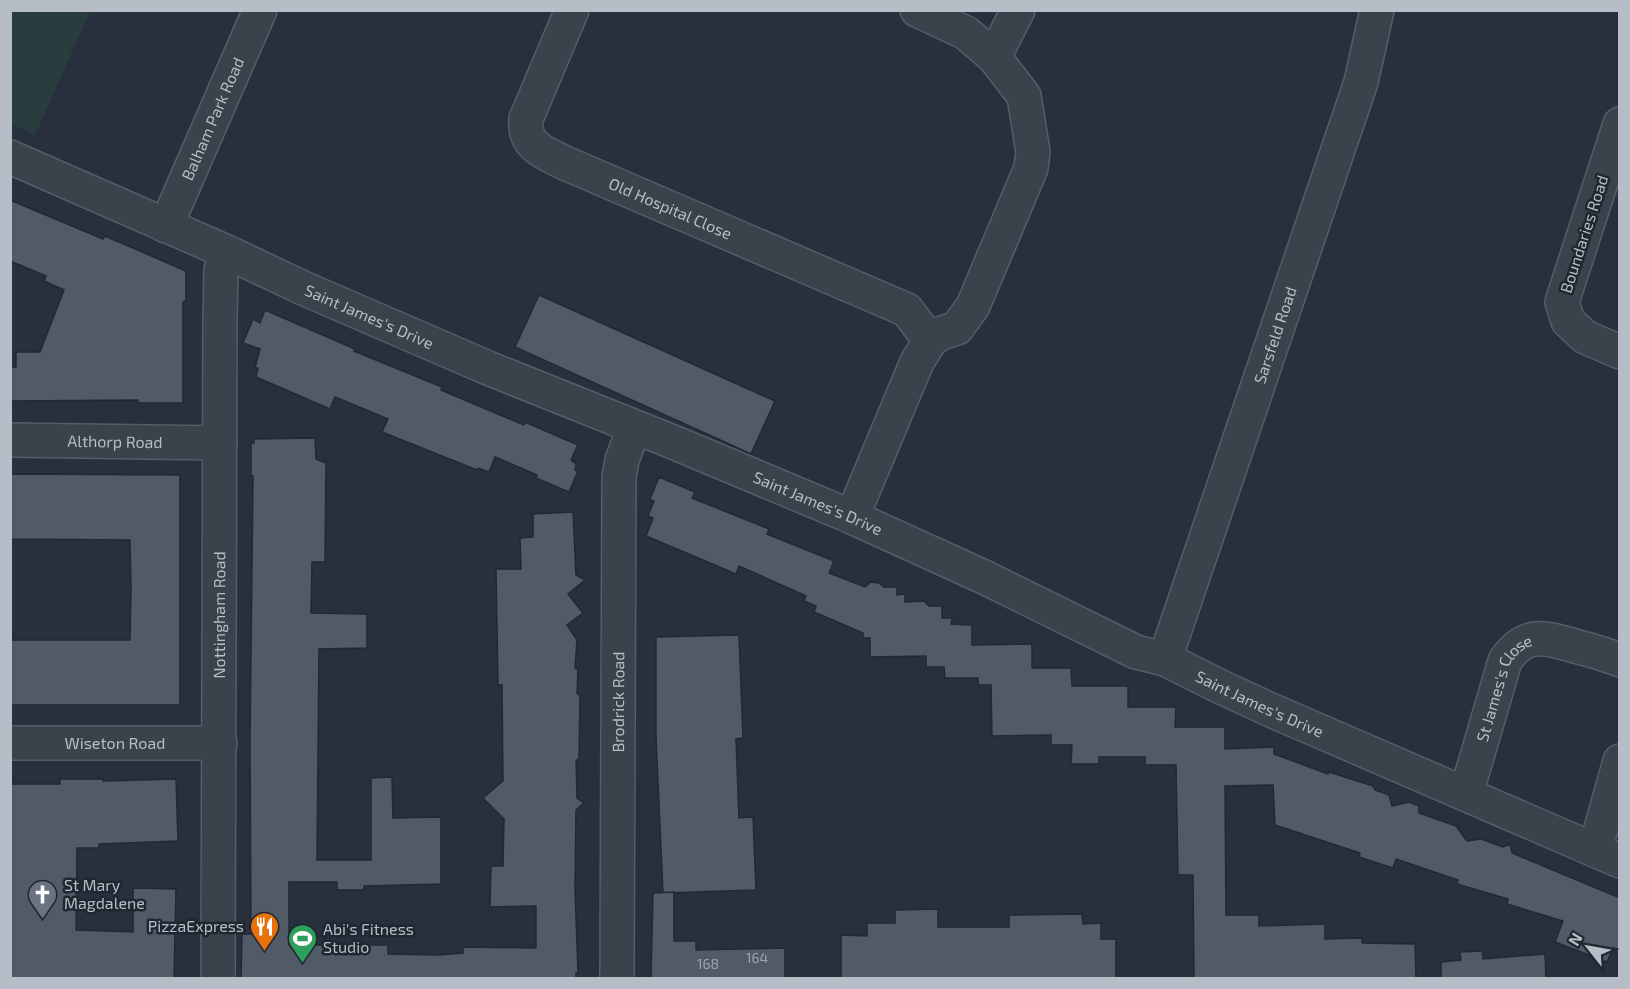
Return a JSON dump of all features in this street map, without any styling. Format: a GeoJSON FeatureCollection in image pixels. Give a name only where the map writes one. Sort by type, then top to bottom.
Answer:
{"type":"FeatureCollection","features":[{"type":"Feature","properties":{"kind":"street","name":"Balham Park Road"},"geometry":{"type":"LineString","coordinates":[[166,226],[260,10]]}},
{"type":"Feature","properties":{"kind":"street","name":"Old Hospital Close"},"geometry":{"type":"LineString","coordinates":[[572,10],[526,119],[526,130],[532,144],[565,163],[907,310],[930,341]]}},
{"type":"Feature","properties":{"kind":"street"},"geometry":{"type":"LineString","coordinates":[[852,517],[917,362],[930,341],[939,334],[957,328],[973,306],[1031,168],[1033,152],[1024,96],[994,57],[966,33],[917,10]]}},
{"type":"Feature","properties":{"kind":"street"},"geometry":{"type":"LineString","coordinates":[[994,57],[1018,10]]}},
{"type":"Feature","properties":{"kind":"street","name":"Sarsfeld Road"},"geometry":{"type":"LineString","coordinates":[[1165,659],[1361,82],[1377,10]]}},
{"type":"Feature","properties":{"kind":"street","name":"Boundaries Road"},"geometry":{"type":"LineString","coordinates":[[1620,124],[1562,302],[1568,321],[1585,337],[1620,352]]}},
{"type":"Feature","properties":{"kind":"street","name":"Saint James's Drive"},"geometry":{"type":"LineString","coordinates":[[10,158],[227,252],[303,288],[852,517],[986,578],[1136,652],[1165,659],[1242,697],[1607,855]]}},
{"type":"Feature","properties":{"kind":"street","name":"Nottingham Road"},"geometry":{"type":"LineString","coordinates":[[218,978],[221,270],[227,252]]}},
{"type":"Feature","properties":{"kind":"street","name":"Brodrick Road"},"geometry":{"type":"LineString","coordinates":[[617,978],[619,477],[622,460],[634,428]]}},
{"type":"Feature","properties":{"kind":"street","name":"Althorp Road"},"geometry":{"type":"LineString","coordinates":[[10,440],[220,443]]}},
{"type":"Feature","properties":{"kind":"street","name":"St James's Close"},"geometry":{"type":"LineString","coordinates":[[1466,794],[1505,661],[1512,650],[1520,644],[1544,637],[1620,660]]}},
{"type":"Feature","properties":{"kind":"street","name":"Wiseton Road"},"geometry":{"type":"LineString","coordinates":[[10,743],[220,743]]}},
{"type":"Feature","properties":{"kind":"street"},"geometry":{"type":"LineString","coordinates":[[1607,855],[1620,761]]}},
{"type":"Feature","properties":{"kind":"shaded area"},"geometry":{"type":"Polygon","coordinates":[[[10,11],[90,11],[35,135],[11,124],[10,11]]]}},
{"type":"Feature","properties":{"kind":"building"},"geometry":{"type":"Polygon","coordinates":[[[10,200],[103,239],[105,236],[186,271],[186,300],[183,302],[183,403],[138,403],[138,400],[10,401],[10,367],[16,367],[16,352],[40,352],[64,290],[44,281],[46,276],[10,261],[10,200]]]}},
{"type":"Feature","properties":{"kind":"building"},"geometry":{"type":"Polygon","coordinates":[[[539,295],[775,401],[751,454],[515,347],[539,295]]]}},
{"type":"Feature","properties":{"kind":"building"},"geometry":{"type":"Polygon","coordinates":[[[265,310],[355,349],[354,351],[442,387],[441,390],[578,445],[571,460],[576,464],[575,470],[578,471],[569,492],[495,457],[489,472],[478,468],[477,470],[382,432],[388,419],[335,397],[330,409],[256,377],[258,368],[255,368],[260,349],[243,343],[253,319],[260,323],[265,310]]]}},
{"type":"Feature","properties":{"kind":"building"},"geometry":{"type":"Polygon","coordinates":[[[315,438],[316,459],[326,463],[325,562],[312,562],[311,613],[367,614],[367,648],[319,649],[317,860],[371,860],[371,778],[392,777],[393,818],[441,817],[441,884],[364,886],[364,890],[337,890],[337,882],[289,882],[289,945],[388,945],[388,954],[439,955],[463,953],[463,947],[536,948],[536,906],[490,907],[491,866],[503,866],[504,819],[483,798],[503,781],[502,685],[498,685],[496,569],[521,569],[520,538],[533,537],[533,514],[573,512],[576,575],[585,580],[568,594],[583,613],[567,625],[577,640],[575,668],[578,670],[577,693],[580,696],[579,758],[576,761],[577,798],[584,803],[576,810],[575,890],[578,973],[576,973],[576,978],[241,978],[242,934],[251,934],[250,741],[253,476],[251,476],[251,443],[254,443],[254,439],[315,438]]]}},
{"type":"Feature","properties":{"kind":"building"},"geometry":{"type":"Polygon","coordinates":[[[10,474],[180,475],[180,705],[10,705],[10,640],[130,640],[131,590],[130,540],[10,539],[10,474]]]}},
{"type":"Feature","properties":{"kind":"building"},"geometry":{"type":"Polygon","coordinates":[[[659,477],[695,492],[692,498],[769,529],[767,534],[834,561],[829,573],[865,587],[871,582],[879,583],[884,587],[897,587],[897,595],[905,594],[905,602],[924,601],[929,606],[942,606],[942,618],[952,618],[951,624],[972,625],[972,645],[1032,644],[1032,668],[1071,668],[1072,686],[1128,686],[1128,707],[1176,707],[1175,727],[1225,727],[1225,749],[1274,747],[1274,754],[1328,774],[1329,772],[1373,786],[1375,790],[1389,795],[1392,806],[1409,802],[1419,806],[1419,813],[1456,826],[1467,841],[1481,839],[1503,847],[1510,844],[1512,853],[1620,898],[1620,950],[1613,948],[1607,962],[1555,942],[1563,921],[1507,904],[1508,899],[1457,884],[1458,880],[1396,859],[1393,868],[1359,857],[1360,853],[1275,825],[1273,785],[1225,786],[1226,915],[1259,915],[1259,926],[1325,924],[1325,939],[1362,938],[1362,943],[1415,944],[1416,978],[1194,978],[1193,875],[1178,875],[1176,765],[1145,765],[1145,757],[1099,757],[1099,764],[1071,764],[1072,745],[1051,745],[1051,735],[992,736],[991,685],[978,685],[978,678],[945,678],[944,667],[926,667],[926,656],[870,657],[870,638],[863,638],[863,633],[814,612],[816,606],[804,601],[806,596],[739,566],[736,574],[646,536],[653,518],[648,516],[654,501],[650,499],[659,477]]]}},
{"type":"Feature","properties":{"kind":"building"},"geometry":{"type":"Polygon","coordinates":[[[739,635],[743,738],[736,739],[739,818],[753,817],[756,890],[663,893],[656,738],[656,637],[739,635]]]}},
{"type":"Feature","properties":{"kind":"building"},"geometry":{"type":"Polygon","coordinates":[[[60,779],[103,779],[103,781],[176,779],[178,841],[99,844],[99,848],[77,848],[76,930],[133,932],[133,888],[176,889],[174,978],[10,978],[10,784],[60,784],[60,779]]]}},
{"type":"Feature","properties":{"kind":"building"},"geometry":{"type":"Polygon","coordinates":[[[674,892],[674,941],[696,941],[696,950],[785,948],[785,978],[651,978],[653,893],[674,892]]]}},
{"type":"Feature","properties":{"kind":"building"},"geometry":{"type":"Polygon","coordinates":[[[938,909],[938,927],[1009,927],[1009,915],[1082,914],[1083,924],[1101,923],[1101,939],[1116,939],[1116,978],[841,978],[841,935],[867,936],[867,923],[895,923],[895,910],[938,909]]]}},
{"type":"Feature","properties":{"kind":"building"},"geometry":{"type":"Polygon","coordinates":[[[1482,951],[1483,959],[1545,954],[1546,978],[1441,978],[1441,962],[1461,960],[1460,952],[1482,951]]]}},
{"type":"Feature","properties":{"kind":"place","name":"St Mary Magdalene"},"geometry":{"type":"Point","coordinates":[43,920]}},
{"type":"Feature","properties":{"kind":"place","name":"PizzaExpress"},"geometry":{"type":"Point","coordinates":[265,952]}},
{"type":"Feature","properties":{"kind":"place","name":"Abi's Fitness Studio"},"geometry":{"type":"Point","coordinates":[302,964]}}]}
